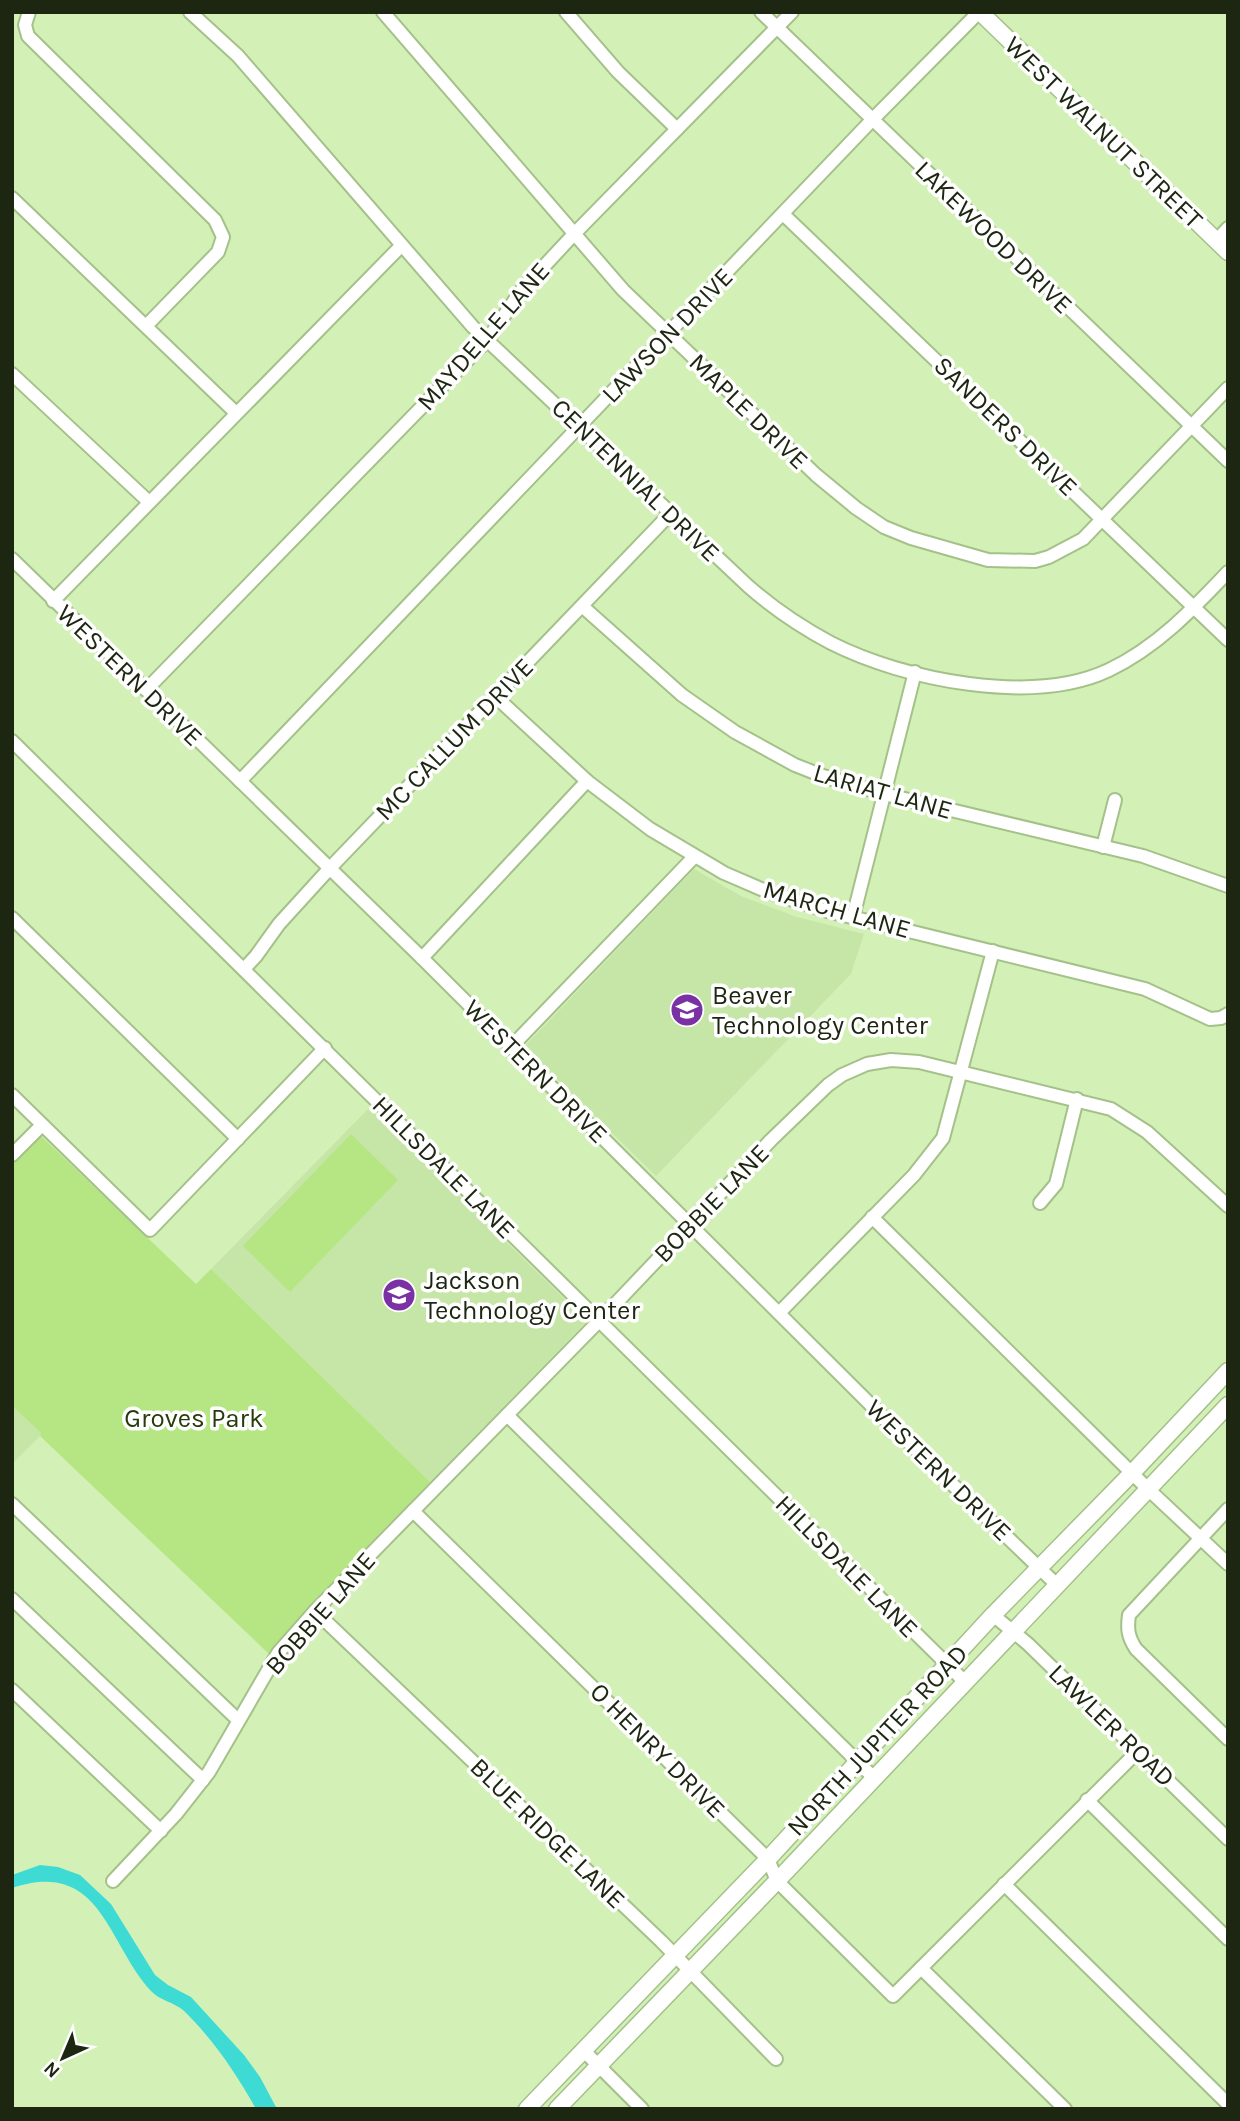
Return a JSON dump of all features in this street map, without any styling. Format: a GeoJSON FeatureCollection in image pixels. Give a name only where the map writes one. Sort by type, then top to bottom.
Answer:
{"type":"FeatureCollection","features":[{"type":"Feature","properties":{"kind":"main road","name":"WEST WALNUT STREET"},"geometry":{"type":"LineString","coordinates":[[979,12],[1222,246]]}},
{"type":"Feature","properties":{"kind":"main road","name":"NORTH JUPITER ROAD"},"geometry":{"type":"LineString","coordinates":[[527,2109],[768,1859],[993,1615],[1228,1371]]}},
{"type":"Feature","properties":{"kind":"main road","name":"NORTH JUPITER ROAD"},"geometry":{"type":"LineString","coordinates":[[556,2109],[777,1881],[1228,1405]]}},
{"type":"Feature","properties":{"kind":"street"},"geometry":{"type":"LineString","coordinates":[[29,12],[25,25],[28,36],[215,220],[223,237],[218,252],[146,326]]}},
{"type":"Feature","properties":{"kind":"street","name":"CENTENNIAL DRIVE"},"geometry":{"type":"LineString","coordinates":[[190,12],[238,56],[450,303],[670,514],[768,603],[831,643],[865,657],[915,672],[974,685],[1043,687],[1079,681],[1110,670],[1161,639],[1228,572]]}},
{"type":"Feature","properties":{"kind":"street","name":"MAPLE DRIVE"},"geometry":{"type":"LineString","coordinates":[[383,12],[624,290],[816,475],[884,527],[911,538],[988,560],[1035,561],[1049,557],[1083,539],[1228,388]]}},
{"type":"Feature","properties":{"kind":"street"},"geometry":{"type":"LineString","coordinates":[[566,12],[618,72],[677,129]]}},
{"type":"Feature","properties":{"kind":"street","name":"LAKEWOOD DRIVE"},"geometry":{"type":"LineString","coordinates":[[761,12],[1228,461]]}},
{"type":"Feature","properties":{"kind":"street","name":"MAYDELLE LANE"},"geometry":{"type":"LineString","coordinates":[[146,690],[488,339],[521,291],[792,12]]}},
{"type":"Feature","properties":{"kind":"street","name":"LAWSON DRIVE"},"geometry":{"type":"LineString","coordinates":[[240,781],[872,120],[979,12]]}},
{"type":"Feature","properties":{"kind":"street"},"geometry":{"type":"LineString","coordinates":[[12,198],[236,412]]}},
{"type":"Feature","properties":{"kind":"street","name":"SANDERS DRIVE"},"geometry":{"type":"LineString","coordinates":[[783,214],[1228,640]]}},
{"type":"Feature","properties":{"kind":"street"},"geometry":{"type":"LineString","coordinates":[[1222,246],[1228,228]]}},
{"type":"Feature","properties":{"kind":"street"},"geometry":{"type":"LineString","coordinates":[[53,601],[401,246]]}},
{"type":"Feature","properties":{"kind":"street"},"geometry":{"type":"LineString","coordinates":[[12,374],[149,502]]}},
{"type":"Feature","properties":{"kind":"street","name":"MC CALLUM DRIVE"},"geometry":{"type":"LineString","coordinates":[[244,969],[279,923],[330,868],[670,514]]}},
{"type":"Feature","properties":{"kind":"street","name":"WESTERN DRIVE"},"geometry":{"type":"LineString","coordinates":[[12,559],[422,958],[897,1431],[1057,1585]]}},
{"type":"Feature","properties":{"kind":"street","name":"LARIAT LANE"},"geometry":{"type":"LineString","coordinates":[[582,606],[682,695],[735,733],[795,765],[884,794],[1143,856],[1228,886]]}},
{"type":"Feature","properties":{"kind":"street"},"geometry":{"type":"LineString","coordinates":[[853,917],[915,672]]}},
{"type":"Feature","properties":{"kind":"street","name":"MARCH LANE"},"geometry":{"type":"LineString","coordinates":[[496,697],[587,782],[650,829],[694,857],[768,892],[853,917],[1145,989],[1210,1019],[1228,1014]]}},
{"type":"Feature","properties":{"kind":"street","name":"HILLSDALE LANE"},"geometry":{"type":"LineString","coordinates":[[12,741],[965,1682]]}},
{"type":"Feature","properties":{"kind":"street"},"geometry":{"type":"LineString","coordinates":[[422,958],[587,782]]}},
{"type":"Feature","properties":{"kind":"street"},"geometry":{"type":"LineString","coordinates":[[1103,847],[1115,800]]}},
{"type":"Feature","properties":{"kind":"street"},"geometry":{"type":"LineString","coordinates":[[511,1047],[694,857]]}},
{"type":"Feature","properties":{"kind":"street"},"geometry":{"type":"LineString","coordinates":[[12,918],[238,1139]]}},
{"type":"Feature","properties":{"kind":"street"},"geometry":{"type":"LineString","coordinates":[[779,1313],[914,1175],[943,1138],[993,951]]}},
{"type":"Feature","properties":{"kind":"street"},"geometry":{"type":"LineString","coordinates":[[12,1095],[150,1230],[325,1048]]}},
{"type":"Feature","properties":{"kind":"street","name":"BOBBIE LANE"},"geometry":{"type":"LineString","coordinates":[[113,1881],[161,1831],[203,1780],[278,1653],[315,1611],[599,1321],[771,1140],[842,1075],[867,1064],[891,1060],[919,1062],[1111,1109],[1137,1125],[1169,1151],[1228,1206]]}},
{"type":"Feature","properties":{"kind":"street"},"geometry":{"type":"LineString","coordinates":[[1040,1203],[1056,1184],[1077,1099]]}},
{"type":"Feature","properties":{"kind":"street"},"geometry":{"type":"LineString","coordinates":[[12,1155],[42,1125]]}},
{"type":"Feature","properties":{"kind":"street"},"geometry":{"type":"LineString","coordinates":[[872,1217],[1148,1489],[1228,1564]]}},
{"type":"Feature","properties":{"kind":"street"},"geometry":{"type":"LineString","coordinates":[[507,1415],[873,1777]]}},
{"type":"Feature","properties":{"kind":"street"},"geometry":{"type":"LineString","coordinates":[[12,1504],[238,1720]]}},
{"type":"Feature","properties":{"kind":"street"},"geometry":{"type":"LineString","coordinates":[[1228,1509],[1129,1615],[1127,1628],[1129,1639],[1228,1738]]}},
{"type":"Feature","properties":{"kind":"street","name":"O HENRY DRIVE"},"geometry":{"type":"LineString","coordinates":[[413,1511],[768,1859],[777,1881],[893,1996],[921,1968]]}},
{"type":"Feature","properties":{"kind":"street"},"geometry":{"type":"LineString","coordinates":[[12,1599],[203,1780]]}},
{"type":"Feature","properties":{"kind":"street","name":"BLUE RIDGE LANE"},"geometry":{"type":"LineString","coordinates":[[315,1611],[675,1956],[776,2059]]}},
{"type":"Feature","properties":{"kind":"street","name":"LAWLER ROAD"},"geometry":{"type":"LineString","coordinates":[[993,1615],[1014,1631],[1228,1839]]}},
{"type":"Feature","properties":{"kind":"street"},"geometry":{"type":"LineString","coordinates":[[12,1690],[161,1831]]}},
{"type":"Feature","properties":{"kind":"street"},"geometry":{"type":"LineString","coordinates":[[1065,2109],[921,1968],[1138,1751]]}},
{"type":"Feature","properties":{"kind":"street"},"geometry":{"type":"LineString","coordinates":[[1087,1800],[1228,1939]]}},
{"type":"Feature","properties":{"kind":"street"},"geometry":{"type":"LineString","coordinates":[[1004,1884],[1228,2104]]}},
{"type":"Feature","properties":{"kind":"street"},"geometry":{"type":"LineString","coordinates":[[583,2050],[642,2109]]}},
{"type":"Feature","properties":{"kind":"shaded area","name":"Beaver Technology Center"},"geometry":{"type":"Polygon","coordinates":[[[694,869],[741,896],[797,917],[864,934],[851,974],[656,1176],[524,1047],[694,869]]]}},
{"type":"Feature","properties":{"kind":"shaded area","name":"Jackson Technology Center"},"geometry":{"type":"Polygon","coordinates":[[[369,1108],[587,1321],[430,1482],[211,1269],[369,1108]]]}},
{"type":"Feature","properties":{"kind":"shaded area"},"geometry":{"type":"Polygon","coordinates":[[[12,1406],[42,1434],[12,1464],[12,1406]]]}},
{"type":"Feature","properties":{"kind":"green space"},"geometry":{"type":"Polygon","coordinates":[[[351,1134],[398,1180],[290,1292],[243,1246],[351,1134]]]}},
{"type":"Feature","properties":{"kind":"green space","name":"Groves Park"},"geometry":{"type":"Polygon","coordinates":[[[40,1135],[196,1284],[211,1269],[430,1482],[308,1607],[269,1654],[40,1436],[41,1433],[12,1406],[12,1163],[40,1135]]]}},
{"type":"Feature","properties":{"kind":"water"},"geometry":{"type":"Polygon","coordinates":[[[40,1865],[58,1867],[80,1875],[111,1904],[155,1975],[191,1997],[244,2055],[260,2077],[277,2109],[256,2109],[214,2045],[183,2010],[151,1991],[136,1972],[98,1910],[83,1895],[65,1885],[42,1882],[12,1888],[12,1875],[40,1865]]]}},
{"type":"Feature","properties":{"kind":"place","name":"Beaver Technology Center"},"geometry":{"type":"Point","coordinates":[687,1010]}},
{"type":"Feature","properties":{"kind":"place","name":"Jackson Technology Center"},"geometry":{"type":"Point","coordinates":[399,1295]}}]}
